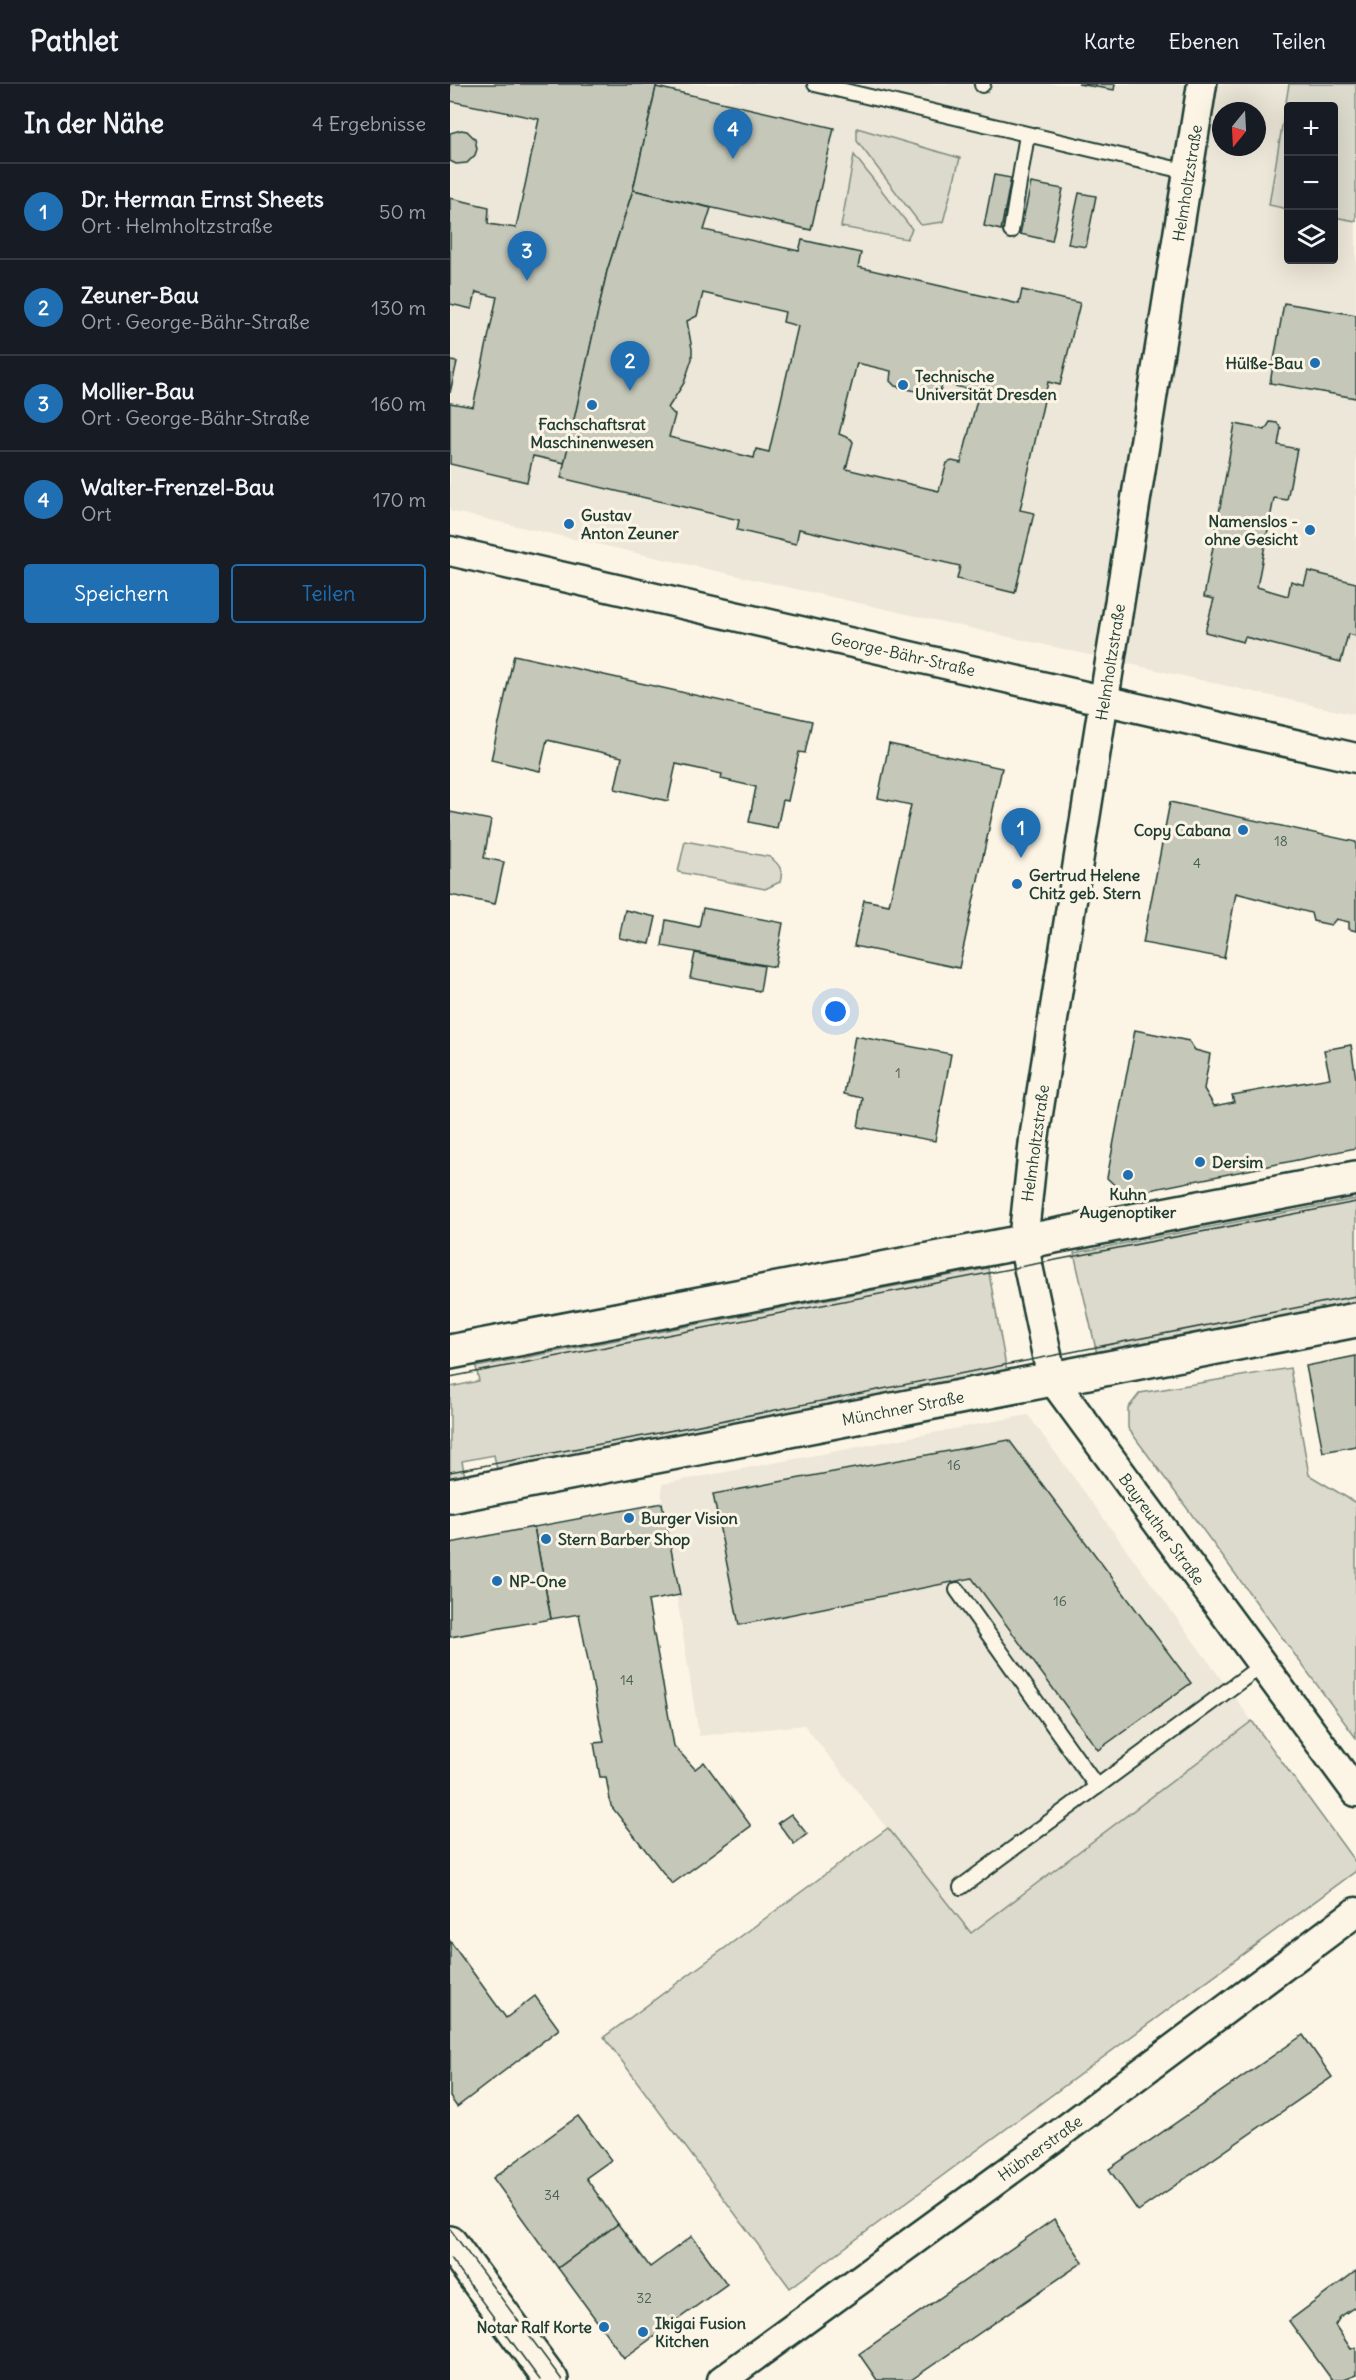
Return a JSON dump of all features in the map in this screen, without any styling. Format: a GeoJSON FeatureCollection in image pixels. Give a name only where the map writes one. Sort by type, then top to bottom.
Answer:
{"type":"FeatureCollection","features":[{"type":"Feature","properties":{"kind":"street","name":"Helmholtzstraße"},"geometry":{"type":"LineString","coordinates":[[1023,1242],[1034,1139],[1202,84]]}},
{"type":"Feature","properties":{"kind":"street","name":"George-Bähr-Straße"},"geometry":{"type":"LineString","coordinates":[[450,551],[1356,758]]}},
{"type":"Feature","properties":{"kind":"street"},"geometry":{"type":"LineString","coordinates":[[450,1352],[1356,1178]]}},
{"type":"Feature","properties":{"kind":"street","name":"Bayreuther Straße"},"geometry":{"type":"LineString","coordinates":[[1023,1242],[1052,1379],[1356,1792]]}},
{"type":"Feature","properties":{"kind":"street","name":"Münchner Straße"},"geometry":{"type":"LineString","coordinates":[[450,1496],[1356,1320]]}},
{"type":"Feature","properties":{"kind":"street","name":"Hübnerstraße"},"geometry":{"type":"LineString","coordinates":[[722,2380],[1035,2152],[1356,1912]]}},
{"type":"Feature","properties":{"kind":"street"},"geometry":{"type":"LineString","coordinates":[[450,2243],[551,2380]]}},
{"type":"Feature","properties":{"kind":"lane"},"geometry":{"type":"LineString","coordinates":[[815,84],[1188,172]]}},
{"type":"Feature","properties":{"kind":"lane"},"geometry":{"type":"LineString","coordinates":[[1011,231],[1027,135]]}},
{"type":"Feature","properties":{"kind":"lane"},"geometry":{"type":"LineString","coordinates":[[957,1590],[1097,1787]]}},
{"type":"Feature","properties":{"kind":"lane"},"geometry":{"type":"LineString","coordinates":[[961,1887],[1262,1665]]}},
{"type":"Feature","properties":{"kind":"shaded area","name":"Technische Universität Dresden"},"geometry":{"type":"Polygon","coordinates":[[[450,84],[1356,84],[1356,715],[450,511],[450,84]]]}},
{"type":"Feature","properties":{"kind":"shaded area"},"geometry":{"type":"Polygon","coordinates":[[[1289,84],[1356,84],[1356,221],[1338,218],[1338,102],[1286,102],[1289,84]]]}},
{"type":"Feature","properties":{"kind":"shaded area"},"geometry":{"type":"Polygon","coordinates":[[[1284,114],[1284,208],[1269,205],[1284,114]]]}},
{"type":"Feature","properties":{"kind":"shaded area"},"geometry":{"type":"Polygon","coordinates":[[[857,128],[960,158],[943,222],[921,225],[857,141],[857,128]]]}},
{"type":"Feature","properties":{"kind":"shaded area"},"geometry":{"type":"Polygon","coordinates":[[[854,155],[912,229],[907,239],[841,227],[854,155]]]}},
{"type":"Feature","properties":{"kind":"shaded area"},"geometry":{"type":"Polygon","coordinates":[[[685,841],[770,857],[780,868],[780,882],[765,889],[678,872],[685,841]]]}},
{"type":"Feature","properties":{"kind":"shaded area"},"geometry":{"type":"Polygon","coordinates":[[[1356,1199],[1356,1303],[1097,1354],[1074,1253],[1356,1199]]]}},
{"type":"Feature","properties":{"kind":"shaded area"},"geometry":{"type":"Polygon","coordinates":[[[988,1268],[1007,1372],[497,1470],[494,1455],[462,1461],[465,1477],[450,1480],[450,1387],[479,1381],[476,1367],[988,1268]]]}},
{"type":"Feature","properties":{"kind":"shaded area"},"geometry":{"type":"Polygon","coordinates":[[[1290,1368],[1309,1475],[1356,1503],[1356,1738],[1128,1428],[1128,1408],[1140,1393],[1290,1368]]]}},
{"type":"Feature","properties":{"kind":"shaded area"},"geometry":{"type":"Polygon","coordinates":[[[1028,1415],[1252,1721],[971,1933],[804,1725],[699,1736],[662,1503],[662,1484],[1028,1415]]]}},
{"type":"Feature","properties":{"kind":"shaded area"},"geometry":{"type":"Polygon","coordinates":[[[1252,1721],[1356,1863],[1356,1871],[790,2288],[604,2037],[888,1828],[971,1933],[1252,1721]]]}},
{"type":"Feature","properties":{"kind":"building"},"geometry":{"type":"Polygon","coordinates":[[[450,84],[657,84],[633,190],[607,271],[565,463],[533,456],[527,482],[450,464],[450,403],[473,407],[497,297],[476,292],[472,309],[450,304],[450,198],[489,207],[488,224],[516,228],[539,119],[450,101],[450,84]]]}},
{"type":"Feature","properties":{"kind":"building"},"geometry":{"type":"Polygon","coordinates":[[[1078,84],[1115,84],[1114,90],[1078,84]]]}},
{"type":"Feature","properties":{"kind":"building"},"geometry":{"type":"Polygon","coordinates":[[[656,87],[834,128],[811,230],[633,190],[656,87]]]}},
{"type":"Feature","properties":{"kind":"building"},"geometry":{"type":"Polygon","coordinates":[[[467,131],[475,139],[477,149],[475,155],[467,163],[456,164],[450,161],[450,133],[467,131]]]}},
{"type":"Feature","properties":{"kind":"building"},"geometry":{"type":"Polygon","coordinates":[[[994,175],[1011,178],[1001,230],[984,226],[994,175]]]}},
{"type":"Feature","properties":{"kind":"building"},"geometry":{"type":"Polygon","coordinates":[[[1031,183],[1063,189],[1052,241],[1020,234],[1031,183]]]}},
{"type":"Feature","properties":{"kind":"building"},"geometry":{"type":"Polygon","coordinates":[[[633,190],[711,208],[704,230],[799,251],[802,240],[861,253],[858,267],[1019,304],[1022,290],[1080,303],[1060,385],[1048,382],[1020,510],[1034,513],[1015,593],[957,579],[960,566],[799,529],[796,544],[737,530],[739,520],[561,478],[607,271],[633,190]],[[703,293],[697,316],[687,321],[692,359],[684,383],[668,408],[675,415],[669,437],[754,458],[756,449],[769,452],[798,326],[783,322],[785,312],[703,293]],[[857,363],[839,434],[853,442],[846,469],[939,491],[947,463],[952,461],[961,463],[979,392],[943,383],[939,393],[932,395],[895,386],[890,381],[891,371],[857,363]]]}},
{"type":"Feature","properties":{"kind":"building"},"geometry":{"type":"Polygon","coordinates":[[[1079,193],[1096,196],[1086,247],[1068,244],[1079,193]]]}},
{"type":"Feature","properties":{"kind":"building","name":"Hülße-Bau"},"geometry":{"type":"Polygon","coordinates":[[[1284,303],[1356,315],[1356,398],[1270,383],[1284,303]]]}},
{"type":"Feature","properties":{"kind":"building"},"geometry":{"type":"Polygon","coordinates":[[[450,361],[457,362],[450,393],[450,361]]]}},
{"type":"Feature","properties":{"kind":"building"},"geometry":{"type":"Polygon","coordinates":[[[1270,422],[1277,423],[1281,428],[1278,445],[1297,449],[1287,500],[1274,498],[1257,587],[1288,596],[1291,581],[1304,585],[1308,571],[1356,583],[1356,636],[1348,634],[1341,662],[1245,637],[1243,642],[1205,632],[1214,599],[1204,597],[1235,424],[1265,430],[1270,422]]]}},
{"type":"Feature","properties":{"kind":"building"},"geometry":{"type":"Polygon","coordinates":[[[514,655],[812,721],[805,753],[799,752],[788,801],[783,800],[777,828],[749,822],[756,787],[721,779],[722,774],[676,764],[668,801],[615,789],[622,757],[547,740],[540,771],[491,760],[514,655]]]}},
{"type":"Feature","properties":{"kind":"building"},"geometry":{"type":"Polygon","coordinates":[[[889,744],[1002,768],[959,968],[854,946],[864,900],[889,905],[911,805],[878,798],[889,744]]]}},
{"type":"Feature","properties":{"kind":"building"},"geometry":{"type":"Polygon","coordinates":[[[1170,802],[1356,842],[1356,931],[1349,929],[1349,922],[1336,919],[1331,925],[1313,921],[1311,913],[1236,893],[1224,958],[1143,943],[1170,802]]]}},
{"type":"Feature","properties":{"kind":"building"},"geometry":{"type":"Polygon","coordinates":[[[450,812],[491,820],[484,858],[504,862],[495,904],[450,895],[450,812]]]}},
{"type":"Feature","properties":{"kind":"building"},"geometry":{"type":"Polygon","coordinates":[[[703,908],[783,923],[775,967],[662,946],[666,920],[699,927],[703,908]]]}},
{"type":"Feature","properties":{"kind":"building"},"geometry":{"type":"Polygon","coordinates":[[[625,910],[656,917],[650,944],[619,938],[625,910]]]}},
{"type":"Feature","properties":{"kind":"building"},"geometry":{"type":"Polygon","coordinates":[[[695,953],[764,966],[760,991],[690,978],[695,953]]]}},
{"type":"Feature","properties":{"kind":"building"},"geometry":{"type":"Polygon","coordinates":[[[1135,1030],[1189,1041],[1195,1050],[1210,1054],[1204,1089],[1214,1106],[1234,1102],[1232,1095],[1330,1078],[1324,1050],[1351,1045],[1356,1079],[1356,1148],[1125,1195],[1107,1178],[1135,1030]]]}},
{"type":"Feature","properties":{"kind":"building"},"geometry":{"type":"Polygon","coordinates":[[[855,1036],[951,1054],[935,1141],[858,1127],[863,1098],[844,1094],[855,1036]]]}},
{"type":"Feature","properties":{"kind":"building"},"geometry":{"type":"Polygon","coordinates":[[[1356,1356],[1356,1446],[1323,1452],[1306,1366],[1356,1356]]]}},
{"type":"Feature","properties":{"kind":"building"},"geometry":{"type":"Polygon","coordinates":[[[1009,1440],[1191,1683],[1098,1750],[972,1578],[739,1625],[713,1494],[1009,1440]]]}},
{"type":"Feature","properties":{"kind":"building"},"geometry":{"type":"Polygon","coordinates":[[[662,1503],[680,1595],[648,1601],[674,1746],[695,1769],[704,1762],[751,1826],[672,1884],[611,1806],[606,1777],[600,1777],[594,1743],[604,1742],[579,1614],[551,1619],[534,1527],[662,1503]]]}},
{"type":"Feature","properties":{"kind":"building","name":"NP-One"},"geometry":{"type":"Polygon","coordinates":[[[534,1527],[551,1619],[450,1637],[450,1543],[534,1527]]]}},
{"type":"Feature","properties":{"kind":"building"},"geometry":{"type":"Polygon","coordinates":[[[791,1814],[807,1834],[794,1844],[778,1823],[791,1814]]]}},
{"type":"Feature","properties":{"kind":"building"},"geometry":{"type":"Polygon","coordinates":[[[450,1941],[506,2018],[535,1996],[559,2029],[457,2107],[450,2097],[450,1941]]]}},
{"type":"Feature","properties":{"kind":"building"},"geometry":{"type":"Polygon","coordinates":[[[1303,2035],[1332,2077],[1138,2211],[1109,2169],[1303,2035]]]}},
{"type":"Feature","properties":{"kind":"building"},"geometry":{"type":"Polygon","coordinates":[[[578,2116],[611,2160],[586,2178],[618,2224],[558,2268],[493,2178],[578,2116]]]}},
{"type":"Feature","properties":{"kind":"building"},"geometry":{"type":"Polygon","coordinates":[[[1054,2219],[1083,2262],[911,2380],[877,2380],[859,2354],[1054,2219]]]}},
{"type":"Feature","properties":{"kind":"building"},"geometry":{"type":"Polygon","coordinates":[[[618,2224],[650,2267],[692,2236],[727,2284],[624,2358],[558,2268],[618,2224]]]}},
{"type":"Feature","properties":{"kind":"building"},"geometry":{"type":"Polygon","coordinates":[[[1356,2271],[1356,2306],[1340,2317],[1335,2325],[1351,2349],[1356,2347],[1356,2375],[1343,2380],[1332,2380],[1289,2321],[1356,2271]]]}},
{"type":"Feature","properties":{"kind":"tram line"},"geometry":{"type":"LineString","coordinates":[[450,1377],[1356,1202]]}},
{"type":"Feature","properties":{"kind":"tram line"},"geometry":{"type":"LineString","coordinates":[[450,1472],[1356,1296]]}},
{"type":"Feature","properties":{"kind":"tram line"},"geometry":{"type":"LineString","coordinates":[[450,2229],[562,2380]]}},
{"type":"Feature","properties":{"kind":"tram line"},"geometry":{"type":"LineString","coordinates":[[450,2258],[540,2380]]}},
{"type":"Feature","properties":{"kind":"place","name":"Walter-Frenzel-Bau"},"geometry":{"type":"Point","coordinates":[733,159]}},
{"type":"Feature","properties":{"kind":"place","name":"Mollier-Bau"},"geometry":{"type":"Point","coordinates":[527,281]}},
{"type":"Feature","properties":{"kind":"place","name":"Hülße-Bau"},"geometry":{"type":"Point","coordinates":[1315,363]}},
{"type":"Feature","properties":{"kind":"place","name":"Technische Universität Dresden"},"geometry":{"type":"Point","coordinates":[903,385]}},
{"type":"Feature","properties":{"kind":"place","name":"Zeuner-Bau"},"geometry":{"type":"Point","coordinates":[630,391]}},
{"type":"Feature","properties":{"kind":"place","name":"Fachschaftsrat Maschinenwesen"},"geometry":{"type":"Point","coordinates":[592,405]}},
{"type":"Feature","properties":{"kind":"place","name":"Gustav Anton Zeuner"},"geometry":{"type":"Point","coordinates":[569,524]}},
{"type":"Feature","properties":{"kind":"place","name":"Namenslos - ohne Gesicht"},"geometry":{"type":"Point","coordinates":[1310,530]}},
{"type":"Feature","properties":{"kind":"place","name":"Copy Cabana"},"geometry":{"type":"Point","coordinates":[1243,830]}},
{"type":"Feature","properties":{"kind":"place","name":"Dr. Herman Ernst Sheets"},"geometry":{"type":"Point","coordinates":[1021,858]}},
{"type":"Feature","properties":{"kind":"place","name":"Gertrud Helene Chitz geb. Stern"},"geometry":{"type":"Point","coordinates":[1017,884]}},
{"type":"Feature","properties":{"kind":"place","name":"Dersim"},"geometry":{"type":"Point","coordinates":[1200,1162]}},
{"type":"Feature","properties":{"kind":"place","name":"Kuhn Augenoptiker"},"geometry":{"type":"Point","coordinates":[1128,1175]}},
{"type":"Feature","properties":{"kind":"place","name":"Burger Vision"},"geometry":{"type":"Point","coordinates":[629,1518]}},
{"type":"Feature","properties":{"kind":"place","name":"Stern Barber Shop"},"geometry":{"type":"Point","coordinates":[546,1539]}},
{"type":"Feature","properties":{"kind":"place","name":"NP-One"},"geometry":{"type":"Point","coordinates":[497,1581]}},
{"type":"Feature","properties":{"kind":"place","name":"Notar Ralf Korte"},"geometry":{"type":"Point","coordinates":[604,2327]}},
{"type":"Feature","properties":{"kind":"place","name":"Ikigai Fusion Kitchen"},"geometry":{"type":"Point","coordinates":[643,2332]}}]}
